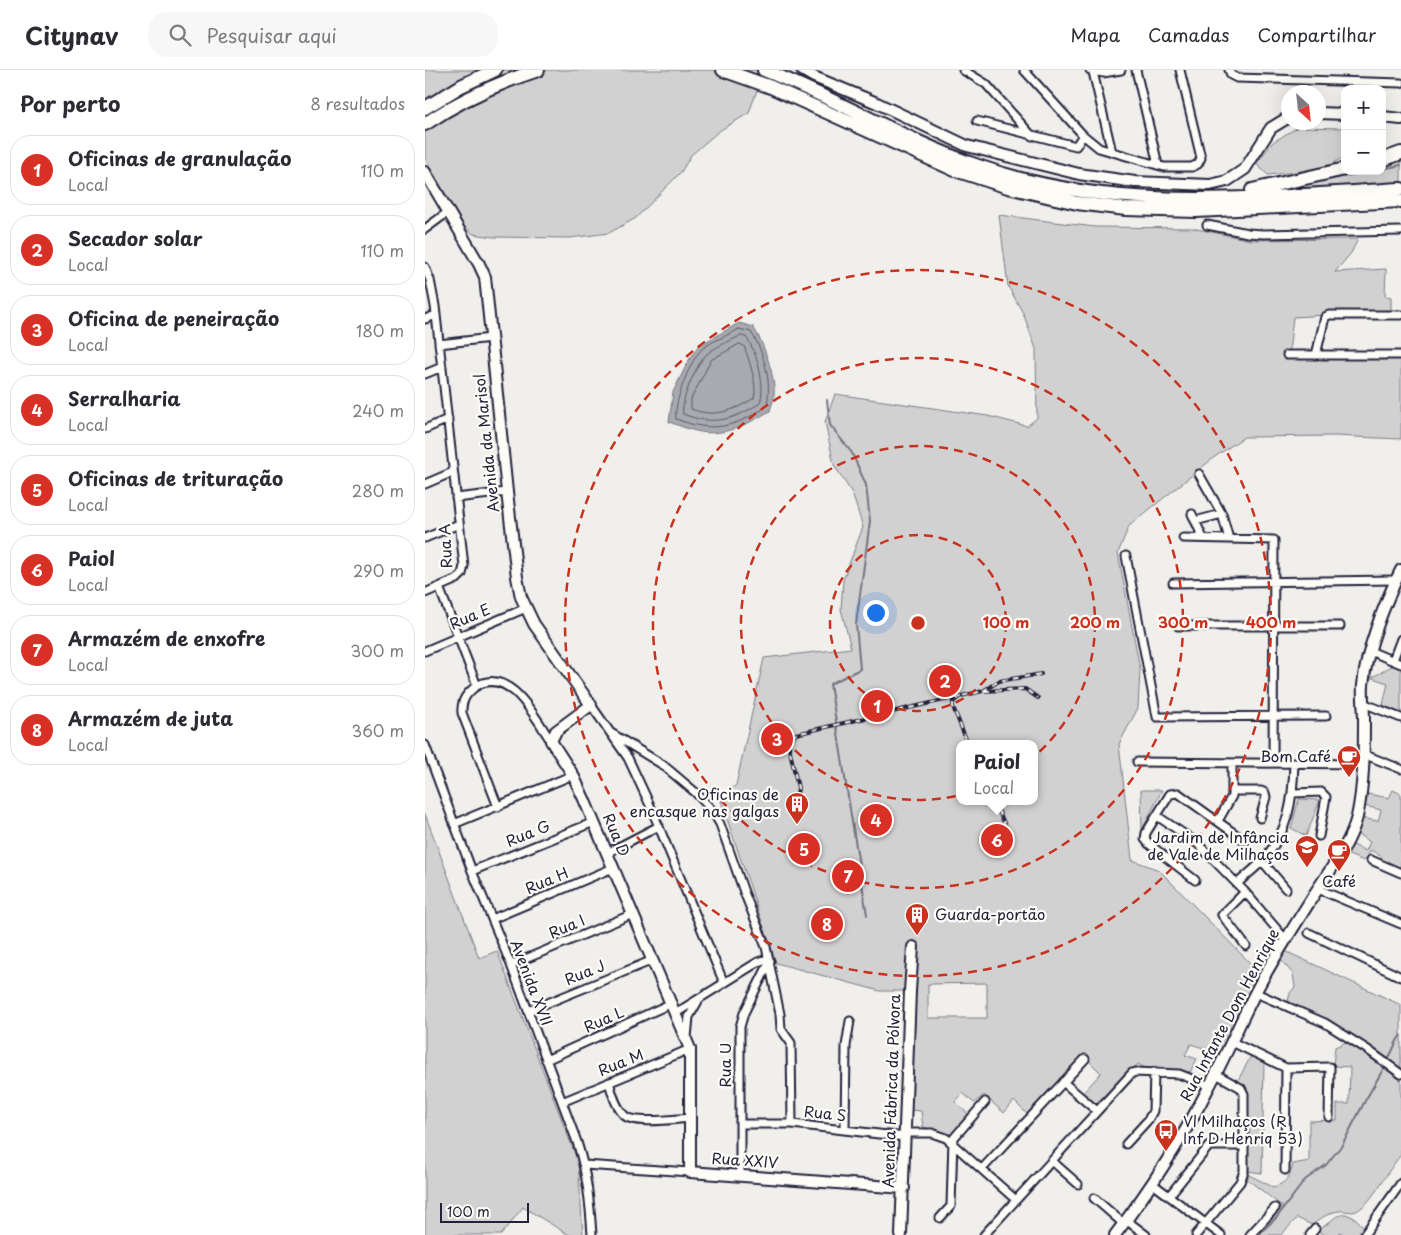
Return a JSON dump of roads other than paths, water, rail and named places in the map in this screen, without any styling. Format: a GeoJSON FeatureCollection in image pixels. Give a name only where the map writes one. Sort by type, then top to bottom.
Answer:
{"type":"FeatureCollection","features":[{"type":"Feature","properties":{"kind":"highway"},"geometry":{"type":"LineString","coordinates":[[425,108],[461,86],[495,70]]}},
{"type":"Feature","properties":{"kind":"highway"},"geometry":{"type":"LineString","coordinates":[[426,123],[447,109],[490,87],[538,70]]}},
{"type":"Feature","properties":{"kind":"highway"},"geometry":{"type":"LineString","coordinates":[[723,70],[771,87],[844,118],[955,170],[1039,195],[1101,206],[1196,211],[1401,201]]}},
{"type":"Feature","properties":{"kind":"highway"},"geometry":{"type":"LineString","coordinates":[[764,70],[814,91],[937,150],[999,172],[1087,193],[1160,199],[1222,199],[1401,189]]}},
{"type":"Feature","properties":{"kind":"highway"},"geometry":{"type":"LineString","coordinates":[[1386,159],[1401,153]]}},
{"type":"Feature","properties":{"kind":"highway"},"geometry":{"type":"LineString","coordinates":[[999,172],[1099,190],[1184,195],[1251,190],[1341,170]]}},
{"type":"Feature","properties":{"kind":"highway"},"geometry":{"type":"LineString","coordinates":[[1258,208],[1351,208],[1401,205]]}},
{"type":"Feature","properties":{"kind":"street"},"geometry":{"type":"LineString","coordinates":[[803,70],[816,73],[967,146],[1079,174],[1135,182],[1210,185],[1227,181],[1249,165],[1271,128],[1281,122]]}},
{"type":"Feature","properties":{"kind":"street"},"geometry":{"type":"LineString","coordinates":[[963,70],[972,73],[985,84],[1032,136]]}},
{"type":"Feature","properties":{"kind":"street"},"geometry":{"type":"LineString","coordinates":[[1024,70],[1083,135],[1099,148],[1158,165],[1192,167],[1196,166],[1200,161],[1200,154],[1180,70]]}},
{"type":"Feature","properties":{"kind":"street"},"geometry":{"type":"LineString","coordinates":[[1112,152],[1091,71],[1111,72],[1121,70]]}},
{"type":"Feature","properties":{"kind":"street"},"geometry":{"type":"LineString","coordinates":[[1136,70],[1158,165]]}},
{"type":"Feature","properties":{"kind":"street"},"geometry":{"type":"LineString","coordinates":[[1229,70],[1231,76],[1237,78],[1401,83]]}},
{"type":"Feature","properties":{"kind":"street"},"geometry":{"type":"LineString","coordinates":[[1326,113],[1341,114]]}},
{"type":"Feature","properties":{"kind":"street"},"geometry":{"type":"LineString","coordinates":[[1386,118],[1399,121]]}},
{"type":"Feature","properties":{"kind":"street"},"geometry":{"type":"LineString","coordinates":[[977,121],[1076,146],[1083,135]]}},
{"type":"Feature","properties":{"kind":"street","name":"Avenida da Marisol"},"geometry":{"type":"LineString","coordinates":[[425,172],[485,277],[507,492],[521,597],[534,624],[591,705]]}},
{"type":"Feature","properties":{"kind":"street"},"geometry":{"type":"LineString","coordinates":[[425,229],[448,212]]}},
{"type":"Feature","properties":{"kind":"street"},"geometry":{"type":"LineString","coordinates":[[1207,225],[1239,232],[1263,234],[1401,231]]}},
{"type":"Feature","properties":{"kind":"street","name":"Rua A"},"geometry":{"type":"LineString","coordinates":[[425,267],[431,284],[436,314],[463,566],[462,574],[457,579],[425,593]]}},
{"type":"Feature","properties":{"kind":"street"},"geometry":{"type":"LineString","coordinates":[[425,319],[436,314]]}},
{"type":"Feature","properties":{"kind":"street"},"geometry":{"type":"LineString","coordinates":[[1316,355],[1325,317],[1401,315]]}},
{"type":"Feature","properties":{"kind":"street"},"geometry":{"type":"LineString","coordinates":[[439,344],[491,338]]}},
{"type":"Feature","properties":{"kind":"street"},"geometry":{"type":"LineString","coordinates":[[1287,355],[1401,355]]}},
{"type":"Feature","properties":{"kind":"street"},"geometry":{"type":"LineString","coordinates":[[425,374],[442,367]]}},
{"type":"Feature","properties":{"kind":"street"},"geometry":{"type":"LineString","coordinates":[[425,429],[448,419]]}},
{"type":"Feature","properties":{"kind":"street"},"geometry":{"type":"LineString","coordinates":[[425,484],[453,472]]}},
{"type":"Feature","properties":{"kind":"street"},"geometry":{"type":"LineString","coordinates":[[1199,474],[1222,514],[1229,539]]}},
{"type":"Feature","properties":{"kind":"street"},"geometry":{"type":"LineString","coordinates":[[456,498],[507,492]]}},
{"type":"Feature","properties":{"kind":"street"},"geometry":{"type":"LineString","coordinates":[[1203,538],[1194,518],[1222,514]]}},
{"type":"Feature","properties":{"kind":"street"},"geometry":{"type":"LineString","coordinates":[[425,538],[459,524]]}},
{"type":"Feature","properties":{"kind":"street"},"geometry":{"type":"LineString","coordinates":[[1183,538],[1274,540],[1273,763]]}},
{"type":"Feature","properties":{"kind":"street"},"geometry":{"type":"LineString","coordinates":[[1126,556],[1157,717],[1326,716]]}},
{"type":"Feature","properties":{"kind":"street","name":"Rua Infante Dom Henrique"},"geometry":{"type":"LineString","coordinates":[[1115,1235],[1153,1184],[1183,1135],[1210,1086],[1256,993],[1286,940],[1342,853],[1357,818],[1363,759],[1363,685],[1370,651],[1401,570]]}},
{"type":"Feature","properties":{"kind":"street"},"geometry":{"type":"LineString","coordinates":[[1173,583],[1397,580]]}},
{"type":"Feature","properties":{"kind":"street"},"geometry":{"type":"LineString","coordinates":[[439,587],[477,686],[466,695],[461,705],[462,713],[498,807]]}},
{"type":"Feature","properties":{"kind":"street","name":"Rua E"},"geometry":{"type":"LineString","coordinates":[[425,651],[526,608]]}},
{"type":"Feature","properties":{"kind":"street"},"geometry":{"type":"LineString","coordinates":[[1178,626],[1339,626]]}},
{"type":"Feature","properties":{"kind":"street"},"geometry":{"type":"LineString","coordinates":[[1393,660],[1401,639]]}},
{"type":"Feature","properties":{"kind":"street"},"geometry":{"type":"LineString","coordinates":[[1370,651],[1401,664]]}},
{"type":"Feature","properties":{"kind":"street","name":"Rua D"},"geometry":{"type":"LineString","coordinates":[[477,686],[488,682],[500,683],[513,689],[524,700],[573,776],[594,822],[687,1038],[690,1049],[690,1172]]}},
{"type":"Feature","properties":{"kind":"street"},"geometry":{"type":"LineString","coordinates":[[1363,703],[1401,718]]}},
{"type":"Feature","properties":{"kind":"street"},"geometry":{"type":"LineString","coordinates":[[551,741],[556,731],[591,705],[628,758],[659,826],[724,983]]}},
{"type":"Feature","properties":{"kind":"street"},"geometry":{"type":"LineString","coordinates":[[611,733],[663,765],[695,792],[711,809],[721,824],[742,885],[767,947],[781,1014],[781,1029],[791,1043],[792,1124]]}},
{"type":"Feature","properties":{"kind":"street","name":"Avenida XVII"},"geometry":{"type":"LineString","coordinates":[[425,745],[472,871],[511,965],[584,1165],[590,1197],[592,1235]]}},
{"type":"Feature","properties":{"kind":"street"},"geometry":{"type":"LineString","coordinates":[[1137,762],[1294,763],[1363,759],[1401,769]]}},
{"type":"Feature","properties":{"kind":"street"},"geometry":{"type":"LineString","coordinates":[[1218,821],[1232,796],[1232,763]]}},
{"type":"Feature","properties":{"kind":"street"},"geometry":{"type":"LineString","coordinates":[[1237,884],[1262,861],[1283,827],[1289,814],[1293,793],[1294,763]]}},
{"type":"Feature","properties":{"kind":"street"},"geometry":{"type":"LineString","coordinates":[[454,824],[573,776]]}},
{"type":"Feature","properties":{"kind":"street"},"geometry":{"type":"LineString","coordinates":[[1232,792],[1261,791],[1265,793],[1266,796],[1259,818]]}},
{"type":"Feature","properties":{"kind":"street"},"geometry":{"type":"LineString","coordinates":[[1195,880],[1147,842],[1145,835],[1170,795],[1175,792],[1245,840]]}},
{"type":"Feature","properties":{"kind":"street"},"geometry":{"type":"LineString","coordinates":[[1293,793],[1321,792],[1327,797],[1319,836]]}},
{"type":"Feature","properties":{"kind":"street"},"geometry":{"type":"LineString","coordinates":[[1157,816],[1194,840],[1245,892],[1286,940]]}},
{"type":"Feature","properties":{"kind":"street","name":"Rua G"},"geometry":{"type":"LineString","coordinates":[[472,871],[594,822]]}},
{"type":"Feature","properties":{"kind":"street"},"geometry":{"type":"LineString","coordinates":[[607,853],[659,826]]}},
{"type":"Feature","properties":{"kind":"street"},"geometry":{"type":"LineString","coordinates":[[1371,860],[1401,873]]}},
{"type":"Feature","properties":{"kind":"street"},"geometry":{"type":"LineString","coordinates":[[1262,861],[1286,889]]}},
{"type":"Feature","properties":{"kind":"street","name":"Rua H"},"geometry":{"type":"LineString","coordinates":[[492,919],[613,868]]}},
{"type":"Feature","properties":{"kind":"street"},"geometry":{"type":"LineString","coordinates":[[1318,889],[1401,924]]}},
{"type":"Feature","properties":{"kind":"street"},"geometry":{"type":"LineString","coordinates":[[1245,892],[1222,915],[1246,946]]}},
{"type":"Feature","properties":{"kind":"street","name":"Rua I"},"geometry":{"type":"LineString","coordinates":[[511,965],[633,914]]}},
{"type":"Feature","properties":{"kind":"street"},"geometry":{"type":"LineString","coordinates":[[1309,933],[1401,977]]}},
{"type":"Feature","properties":{"kind":"street","name":"Avenida Fábrica da Pólvora"},"geometry":{"type":"LineString","coordinates":[[901,1235],[913,947]]}},
{"type":"Feature","properties":{"kind":"street","name":"Rua J"},"geometry":{"type":"LineString","coordinates":[[528,1012],[653,960]]}},
{"type":"Feature","properties":{"kind":"street","name":"Rua L"},"geometry":{"type":"LineString","coordinates":[[546,1060],[701,997],[758,962],[770,961]]}},
{"type":"Feature","properties":{"kind":"street","name":"Rua U"},"geometry":{"type":"LineString","coordinates":[[740,1176],[740,1027],[744,1014],[770,961]]}},
{"type":"Feature","properties":{"kind":"street"},"geometry":{"type":"LineString","coordinates":[[1256,993],[1298,1010],[1325,1024],[1368,1050],[1401,1074]]}},
{"type":"Feature","properties":{"kind":"street"},"geometry":{"type":"LineString","coordinates":[[687,1038],[689,1017],[701,997]]}},
{"type":"Feature","properties":{"kind":"street"},"geometry":{"type":"LineString","coordinates":[[845,1130],[846,1046],[850,1020]]}},
{"type":"Feature","properties":{"kind":"street"},"geometry":{"type":"LineString","coordinates":[[1232,1042],[1286,1068],[1330,1067],[1329,1117]]}},
{"type":"Feature","properties":{"kind":"street","name":"Rua M"},"geometry":{"type":"LineString","coordinates":[[562,1102],[690,1049]]}},
{"type":"Feature","properties":{"kind":"street"},"geometry":{"type":"LineString","coordinates":[[982,1169],[1085,1059]]}},
{"type":"Feature","properties":{"kind":"street"},"geometry":{"type":"LineString","coordinates":[[1285,1170],[1286,1068]]}},
{"type":"Feature","properties":{"kind":"street"},"geometry":{"type":"LineString","coordinates":[[984,1235],[1132,1073],[1154,1072],[1185,1075],[1210,1086]]}},
{"type":"Feature","properties":{"kind":"street"},"geometry":{"type":"LineString","coordinates":[[1126,1144],[1148,1120],[1153,1111],[1154,1072]]}},
{"type":"Feature","properties":{"kind":"street"},"geometry":{"type":"LineString","coordinates":[[1196,1235],[1243,1178],[1243,1090],[1216,1074]]}},
{"type":"Feature","properties":{"kind":"street"},"geometry":{"type":"LineString","coordinates":[[609,1082],[624,1116],[631,1119],[663,1121],[690,1118]]}},
{"type":"Feature","properties":{"kind":"street"},"geometry":{"type":"LineString","coordinates":[[1063,1082],[1097,1111]]}},
{"type":"Feature","properties":{"kind":"street"},"geometry":{"type":"LineString","coordinates":[[940,1218],[951,1206],[952,1142],[955,1136],[985,1102]]}},
{"type":"Feature","properties":{"kind":"street","name":"Rua S"},"geometry":{"type":"LineString","coordinates":[[741,1124],[792,1124],[905,1134],[932,1133],[952,1142]]}},
{"type":"Feature","properties":{"kind":"street"},"geometry":{"type":"LineString","coordinates":[[952,1142],[1016,1200]]}},
{"type":"Feature","properties":{"kind":"street"},"geometry":{"type":"LineString","coordinates":[[1169,1196],[1209,1146],[1244,1146]]}},
{"type":"Feature","properties":{"kind":"street"},"geometry":{"type":"LineString","coordinates":[[1051,1161],[1078,1184]]}},
{"type":"Feature","properties":{"kind":"street","name":"Rua XXIV"},"geometry":{"type":"LineString","coordinates":[[584,1165],[904,1188]]}},
{"type":"Feature","properties":{"kind":"street"},"geometry":{"type":"LineString","coordinates":[[1364,1235],[1401,1183]]}},
{"type":"Feature","properties":{"kind":"street"},"geometry":{"type":"LineString","coordinates":[[1153,1184],[1221,1235]]}},
{"type":"Feature","properties":{"kind":"street"},"geometry":{"type":"LineString","coordinates":[[1094,1198],[1125,1222],[1146,1235]]}},
{"type":"Feature","properties":{"kind":"street"},"geometry":{"type":"LineString","coordinates":[[1250,1235],[1275,1208]]}},
{"type":"Feature","properties":{"kind":"water"},"geometry":{"type":"Polygon","coordinates":[[[739,323],[753,327],[768,360],[774,388],[774,397],[770,411],[744,425],[716,433],[696,431],[669,422],[673,392],[698,346],[739,323]]]}},
{"type":"Feature","properties":{"kind":"waterway"},"geometry":{"type":"LineString","coordinates":[[1386,168],[1401,165]]}},
{"type":"Feature","properties":{"kind":"waterway"},"geometry":{"type":"LineString","coordinates":[[1326,180],[1351,175]]}},
{"type":"Feature","properties":{"kind":"waterway"},"geometry":{"type":"LineString","coordinates":[[827,400],[830,425],[852,453],[866,485],[870,521],[856,624],[860,669],[830,684],[867,915]]}},
{"type":"Feature","properties":{"kind":"waterway"},"geometry":{"type":"LineString","coordinates":[[1387,1062],[1401,1035]]}},
{"type":"Feature","properties":{"kind":"waterway"},"geometry":{"type":"LineString","coordinates":[[1258,1235],[1277,1217],[1305,1180],[1326,1165],[1342,1145],[1385,1066]]}},
{"type":"Feature","properties":{"kind":"railway"},"geometry":{"type":"LineString","coordinates":[[983,691],[999,681],[1041,674]]}},
{"type":"Feature","properties":{"kind":"railway"},"geometry":{"type":"LineString","coordinates":[[794,811],[798,788],[788,742],[796,734],[983,691],[1025,689],[1038,698]]}},
{"type":"Feature","properties":{"kind":"railway"},"geometry":{"type":"LineString","coordinates":[[961,696],[953,702],[953,707],[966,740]]}},
{"type":"Feature","properties":{"kind":"railway"},"geometry":{"type":"LineString","coordinates":[[996,805],[1012,840]]}},
{"type":"Feature","properties":{"kind":"place","name":"Secador solar"},"geometry":{"type":"Point","coordinates":[945,681]}},
{"type":"Feature","properties":{"kind":"place","name":"Oficinas de granulação"},"geometry":{"type":"Point","coordinates":[877,706]}},
{"type":"Feature","properties":{"kind":"place","name":"Oficina de peneiração"},"geometry":{"type":"Point","coordinates":[777,739]}},
{"type":"Feature","properties":{"kind":"place","name":"Bom Café"},"geometry":{"type":"Point","coordinates":[1349,778]}},
{"type":"Feature","properties":{"kind":"place","name":"Serralharia"},"geometry":{"type":"Point","coordinates":[876,820]}},
{"type":"Feature","properties":{"kind":"place","name":"Oficinas de encasque nas galgas"},"geometry":{"type":"Point","coordinates":[797,825]}},
{"type":"Feature","properties":{"kind":"place","name":"Paiol"},"geometry":{"type":"Point","coordinates":[997,840]}},
{"type":"Feature","properties":{"kind":"place","name":"Oficinas de trituração"},"geometry":{"type":"Point","coordinates":[804,849]}},
{"type":"Feature","properties":{"kind":"place","name":"Jardim de Infância de Vale de Milhaços"},"geometry":{"type":"Point","coordinates":[1307,868]}},
{"type":"Feature","properties":{"kind":"place","name":"Café"},"geometry":{"type":"Point","coordinates":[1339,872]}},
{"type":"Feature","properties":{"kind":"place","name":"Armazém de enxofre"},"geometry":{"type":"Point","coordinates":[848,876]}},
{"type":"Feature","properties":{"kind":"place","name":"Armazém de juta"},"geometry":{"type":"Point","coordinates":[827,924]}},
{"type":"Feature","properties":{"kind":"place","name":"Guarda-portão"},"geometry":{"type":"Point","coordinates":[917,936]}},
{"type":"Feature","properties":{"kind":"place","name":"Vl Milhaços (R Inf D Henriq 53)"},"geometry":{"type":"Point","coordinates":[1166,1152]}}]}
